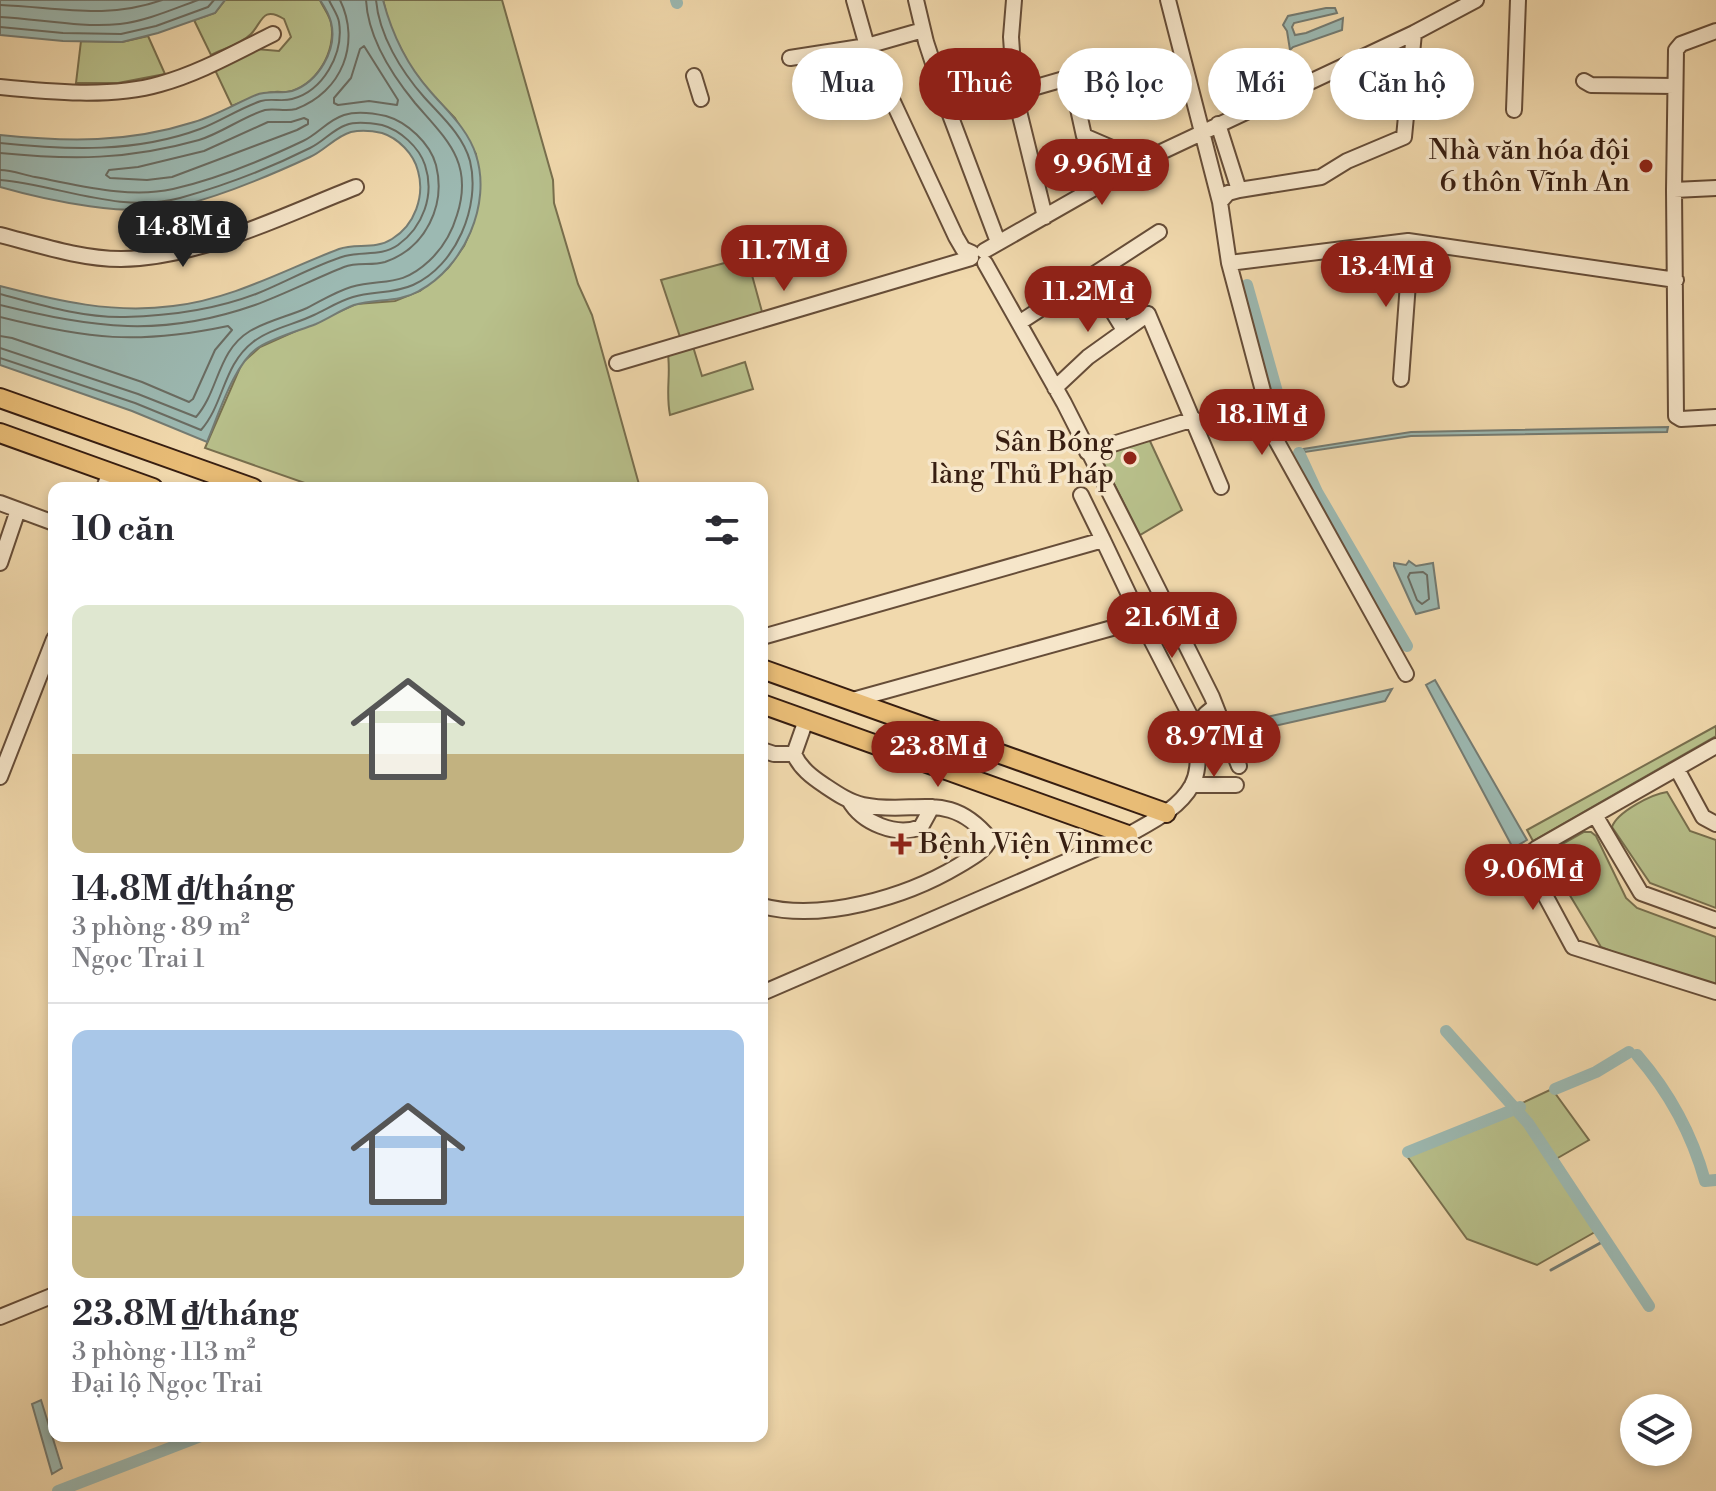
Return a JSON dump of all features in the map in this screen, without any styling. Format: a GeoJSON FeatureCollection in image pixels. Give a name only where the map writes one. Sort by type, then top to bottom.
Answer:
{"type":"FeatureCollection","features":[{"type":"Feature","properties":{"kind":"main road"},"geometry":{"type":"LineString","coordinates":[[0,398],[236,482]]}},
{"type":"Feature","properties":{"kind":"main road"},"geometry":{"type":"LineString","coordinates":[[0,433],[107,480]]}},
{"type":"Feature","properties":{"kind":"main road"},"geometry":{"type":"LineString","coordinates":[[768,671],[1166,813]]}},
{"type":"Feature","properties":{"kind":"main road"},"geometry":{"type":"LineString","coordinates":[[768,706],[1128,835]]}},
{"type":"Feature","properties":{"kind":"street"},"geometry":{"type":"LineString","coordinates":[[854,0],[867,46],[956,237],[963,249],[978,256],[1055,388],[1216,707],[1239,766]]}},
{"type":"Feature","properties":{"kind":"street"},"geometry":{"type":"LineString","coordinates":[[916,0],[929,48]]}},
{"type":"Feature","properties":{"kind":"street"},"geometry":{"type":"LineString","coordinates":[[1012,48],[1014,0]]}},
{"type":"Feature","properties":{"kind":"street"},"geometry":{"type":"LineString","coordinates":[[1168,0],[1220,202],[1229,263],[1276,440],[1406,674]]}},
{"type":"Feature","properties":{"kind":"street"},"geometry":{"type":"LineString","coordinates":[[617,363],[978,256],[1142,161],[1414,33],[1476,0]]}},
{"type":"Feature","properties":{"kind":"street"},"geometry":{"type":"LineString","coordinates":[[1514,110],[1518,0]]}},
{"type":"Feature","properties":{"kind":"street"},"geometry":{"type":"LineString","coordinates":[[790,58],[867,46],[923,30]]}},
{"type":"Feature","properties":{"kind":"street"},"geometry":{"type":"LineString","coordinates":[[1716,31],[1677,48],[1674,190],[1676,416],[1681,419],[1716,417]]}},
{"type":"Feature","properties":{"kind":"street"},"geometry":{"type":"LineString","coordinates":[[1220,202],[1228,193],[1239,190],[1321,177],[1347,161],[1404,137],[1414,33]]}},
{"type":"Feature","properties":{"kind":"street"},"geometry":{"type":"LineString","coordinates":[[0,87],[91,92],[151,87],[207,67],[273,34]]}},
{"type":"Feature","properties":{"kind":"street"},"geometry":{"type":"LineString","coordinates":[[694,76],[701,99]]}},
{"type":"Feature","properties":{"kind":"street"},"geometry":{"type":"LineString","coordinates":[[1584,81],[1591,85],[1675,86]]}},
{"type":"Feature","properties":{"kind":"street"},"geometry":{"type":"LineString","coordinates":[[952,120],[989,225],[998,242]]}},
{"type":"Feature","properties":{"kind":"street"},"geometry":{"type":"LineString","coordinates":[[1021,120],[1045,217]]}},
{"type":"Feature","properties":{"kind":"street"},"geometry":{"type":"LineString","coordinates":[[1080,120],[1084,136],[1142,161]]}},
{"type":"Feature","properties":{"kind":"street"},"geometry":{"type":"LineString","coordinates":[[1218,124],[1239,190]]}},
{"type":"Feature","properties":{"kind":"street"},"geometry":{"type":"LineString","coordinates":[[0,235],[120,259],[165,254],[223,239],[356,187]]}},
{"type":"Feature","properties":{"kind":"street"},"geometry":{"type":"LineString","coordinates":[[1674,190],[1716,188]]}},
{"type":"Feature","properties":{"kind":"street"},"geometry":{"type":"LineString","coordinates":[[1019,323],[1159,232]]}},
{"type":"Feature","properties":{"kind":"street"},"geometry":{"type":"LineString","coordinates":[[1229,263],[1411,242],[1676,280]]}},
{"type":"Feature","properties":{"kind":"street"},"geometry":{"type":"LineString","coordinates":[[1401,379],[1411,242]]}},
{"type":"Feature","properties":{"kind":"street"},"geometry":{"type":"LineString","coordinates":[[1091,276],[1124,330]]}},
{"type":"Feature","properties":{"kind":"street"},"geometry":{"type":"LineString","coordinates":[[1055,388],[1088,357],[1148,314],[1221,487]]}},
{"type":"Feature","properties":{"kind":"street"},"geometry":{"type":"LineString","coordinates":[[1087,452],[1194,419]]}},
{"type":"Feature","properties":{"kind":"street"},"geometry":{"type":"LineString","coordinates":[[768,990],[1128,835],[1166,813],[1192,785],[1200,746],[1196,727],[1081,495]]}},
{"type":"Feature","properties":{"kind":"street"},"geometry":{"type":"LineString","coordinates":[[0,503],[48,521]]}},
{"type":"Feature","properties":{"kind":"street"},"geometry":{"type":"LineString","coordinates":[[0,563],[18,510]]}},
{"type":"Feature","properties":{"kind":"street"},"geometry":{"type":"LineString","coordinates":[[768,635],[1103,540]]}},
{"type":"Feature","properties":{"kind":"street"},"geometry":{"type":"LineString","coordinates":[[849,701],[1075,643],[1141,620]]}},
{"type":"Feature","properties":{"kind":"street"},"geometry":{"type":"LineString","coordinates":[[0,775],[48,654]]}},
{"type":"Feature","properties":{"kind":"street"},"geometry":{"type":"LineString","coordinates":[[1196,727],[1205,714],[1216,707]]}},
{"type":"Feature","properties":{"kind":"street"},"geometry":{"type":"LineString","coordinates":[[768,908],[830,909],[889,898],[939,877],[986,847],[990,839],[961,813],[932,807],[864,805],[849,800],[812,777],[797,762],[794,754],[806,720]]}},
{"type":"Feature","properties":{"kind":"street"},"geometry":{"type":"LineString","coordinates":[[1200,746],[1216,739]]}},
{"type":"Feature","properties":{"kind":"street"},"geometry":{"type":"LineString","coordinates":[[1716,746],[1537,848],[1525,858],[1573,947],[1716,992]]}},
{"type":"Feature","properties":{"kind":"street"},"geometry":{"type":"LineString","coordinates":[[768,752],[794,754]]}},
{"type":"Feature","properties":{"kind":"street"},"geometry":{"type":"LineString","coordinates":[[1677,769],[1703,817],[1716,824]]}},
{"type":"Feature","properties":{"kind":"street"},"geometry":{"type":"LineString","coordinates":[[1192,785],[1236,785]]}},
{"type":"Feature","properties":{"kind":"street"},"geometry":{"type":"LineString","coordinates":[[849,800],[865,819],[900,831],[921,827],[932,807]]}},
{"type":"Feature","properties":{"kind":"street"},"geometry":{"type":"LineString","coordinates":[[1595,815],[1641,893],[1716,920]]}},
{"type":"Feature","properties":{"kind":"street"},"geometry":{"type":"LineString","coordinates":[[0,1317],[48,1297]]}},
{"type":"Feature","properties":{"kind":"green space"},"geometry":{"type":"Polygon","coordinates":[[[225,0],[320,0],[330,20],[332,34],[327,56],[315,76],[297,89],[264,93],[232,106],[215,70],[256,49],[279,51],[291,37],[284,19],[271,14],[263,17],[247,38],[211,55],[194,20],[215,13],[225,0]]]}},
{"type":"Feature","properties":{"kind":"green space"},"geometry":{"type":"Polygon","coordinates":[[[383,0],[502,0],[553,180],[554,203],[578,284],[592,315],[638,482],[302,482],[205,448],[242,363],[260,347],[356,304],[395,301],[420,291],[448,268],[464,246],[479,195],[476,154],[455,118],[410,66],[390,28],[383,0]]]}},
{"type":"Feature","properties":{"kind":"green space"},"geometry":{"type":"Polygon","coordinates":[[[148,36],[165,74],[118,83],[76,83],[81,41],[122,42],[148,36]]]}},
{"type":"Feature","properties":{"kind":"green space"},"geometry":{"type":"Polygon","coordinates":[[[747,257],[764,319],[691,340],[702,376],[745,362],[753,389],[670,415],[667,348],[680,337],[661,280],[747,257]]]}},
{"type":"Feature","properties":{"kind":"green space"},"geometry":{"type":"Polygon","coordinates":[[[1149,439],[1182,510],[1140,535],[1102,460],[1103,454],[1149,439]]]}},
{"type":"Feature","properties":{"kind":"green space"},"geometry":{"type":"Polygon","coordinates":[[[1716,726],[1716,736],[1533,841],[1527,830],[1716,726]]]}},
{"type":"Feature","properties":{"kind":"green space"},"geometry":{"type":"Polygon","coordinates":[[[1667,792],[1690,831],[1716,840],[1716,908],[1650,883],[1612,827],[1621,815],[1636,805],[1667,792]]]}},
{"type":"Feature","properties":{"kind":"green space"},"geometry":{"type":"Polygon","coordinates":[[[1584,832],[1596,836],[1626,898],[1637,908],[1716,937],[1716,993],[1601,947],[1545,854],[1584,832]]]}},
{"type":"Feature","properties":{"kind":"green space"},"geometry":{"type":"Polygon","coordinates":[[[1552,1089],[1589,1140],[1556,1159],[1602,1228],[1537,1265],[1467,1239],[1404,1152],[1484,1121],[1552,1089]]]}},
{"type":"Feature","properties":{"kind":"water"},"geometry":{"type":"Polygon","coordinates":[[[0,0],[225,0],[215,13],[122,42],[0,35],[0,0]]]}},
{"type":"Feature","properties":{"kind":"water"},"geometry":{"type":"Polygon","coordinates":[[[320,0],[383,0],[395,37],[407,59],[472,146],[480,174],[477,213],[461,250],[449,267],[411,295],[354,305],[259,347],[235,377],[207,442],[132,411],[0,365],[0,286],[107,307],[173,306],[217,297],[258,283],[339,249],[386,242],[407,226],[419,200],[420,181],[416,165],[399,143],[388,135],[371,131],[346,134],[310,157],[262,178],[180,206],[114,209],[42,198],[0,187],[0,135],[74,140],[145,134],[202,119],[260,94],[287,92],[301,87],[318,73],[332,43],[331,22],[320,0]]]}},
{"type":"Feature","properties":{"kind":"water"},"geometry":{"type":"Polygon","coordinates":[[[1335,8],[1337,13],[1294,23],[1292,27],[1295,35],[1343,18],[1342,30],[1290,48],[1283,25],[1288,16],[1335,8]]]}},
{"type":"Feature","properties":{"kind":"water"},"geometry":{"type":"Polygon","coordinates":[[[1668,427],[1667,432],[1411,436],[1305,452],[1303,449],[1411,432],[1668,427]]]}},
{"type":"Feature","properties":{"kind":"water"},"geometry":{"type":"Polygon","coordinates":[[[1409,561],[1416,566],[1433,563],[1439,608],[1416,614],[1394,566],[1394,563],[1406,565],[1409,561]]]}},
{"type":"Feature","properties":{"kind":"water"},"geometry":{"type":"Polygon","coordinates":[[[1435,680],[1527,840],[1513,848],[1426,685],[1435,680]]]}},
{"type":"Feature","properties":{"kind":"water"},"geometry":{"type":"Polygon","coordinates":[[[1392,689],[1385,701],[1243,733],[1240,723],[1392,689]]]}},
{"type":"Feature","properties":{"kind":"water"},"geometry":{"type":"Polygon","coordinates":[[[41,1400],[48,1423],[48,1442],[54,1442],[62,1468],[52,1474],[32,1404],[41,1400]]]}},
{"type":"Feature","properties":{"kind":"waterway"},"geometry":{"type":"LineString","coordinates":[[1247,285],[1288,431]]}},
{"type":"Feature","properties":{"kind":"waterway"},"geometry":{"type":"LineString","coordinates":[[1299,453],[1317,492],[1407,646]]}},
{"type":"Feature","properties":{"kind":"waterway"},"geometry":{"type":"LineString","coordinates":[[1446,1031],[1528,1123],[1649,1306]]}},
{"type":"Feature","properties":{"kind":"waterway"},"geometry":{"type":"LineString","coordinates":[[1555,1089],[1596,1072],[1629,1052]]}},
{"type":"Feature","properties":{"kind":"waterway"},"geometry":{"type":"LineString","coordinates":[[1637,1055],[1678,1114],[1705,1181],[1716,1180]]}},
{"type":"Feature","properties":{"kind":"waterway"},"geometry":{"type":"LineString","coordinates":[[1408,1152],[1520,1107]]}},
{"type":"Feature","properties":{"kind":"waterway"},"geometry":{"type":"LineString","coordinates":[[1551,1270],[1604,1241]]}},
{"type":"Feature","properties":{"kind":"waterway"},"geometry":{"type":"LineString","coordinates":[[58,1491],[185,1442]]}},
{"type":"Feature","properties":{"kind":"place","name":"Nhà văn hóa đội 6 thôn Vĩnh An"},"geometry":{"type":"Point","coordinates":[1646,166]}},
{"type":"Feature","properties":{"kind":"place","name":"Sân Bóng làng Thủ Pháp"},"geometry":{"type":"Point","coordinates":[1130,458]}},
{"type":"Feature","properties":{"kind":"place","name":"Bệnh Viện Vinmec"},"geometry":{"type":"Point","coordinates":[901,844]}}]}
